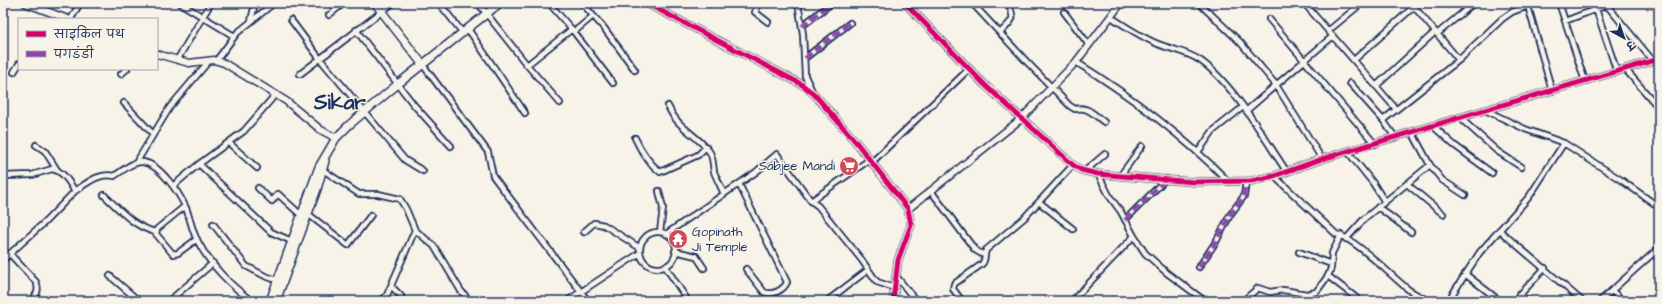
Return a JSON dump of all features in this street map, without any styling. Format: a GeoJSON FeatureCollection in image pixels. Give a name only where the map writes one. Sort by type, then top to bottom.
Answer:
{"type":"FeatureCollection","features":[{"type":"Feature","properties":{"kind":"main road"},"geometry":{"type":"LineString","coordinates":[[375,3],[423,65]]}},
{"type":"Feature","properties":{"kind":"main road"},"geometry":{"type":"LineString","coordinates":[[305,216],[319,167],[336,138],[398,84],[500,3]]}},
{"type":"Feature","properties":{"kind":"main road"},"geometry":{"type":"LineString","coordinates":[[270,301],[280,281],[323,170],[327,153]]}},
{"type":"Feature","properties":{"kind":"main road"},"geometry":{"type":"LineString","coordinates":[[276,301],[280,281]]}},
{"type":"Feature","properties":{"kind":"street"},"geometry":{"type":"LineString","coordinates":[[25,3],[65,18]]}},
{"type":"Feature","properties":{"kind":"street"},"geometry":{"type":"LineString","coordinates":[[72,18],[80,3]]}},
{"type":"Feature","properties":{"kind":"street"},"geometry":{"type":"LineString","coordinates":[[180,3],[234,36]]}},
{"type":"Feature","properties":{"kind":"street"},"geometry":{"type":"LineString","coordinates":[[177,60],[211,3]]}},
{"type":"Feature","properties":{"kind":"street"},"geometry":{"type":"LineString","coordinates":[[252,21],[254,3]]}},
{"type":"Feature","properties":{"kind":"street"},"geometry":{"type":"LineString","coordinates":[[216,61],[234,36],[274,3]]}},
{"type":"Feature","properties":{"kind":"street"},"geometry":{"type":"LineString","coordinates":[[329,14],[344,3]]}},
{"type":"Feature","properties":{"kind":"street"},"geometry":{"type":"LineString","coordinates":[[300,74],[393,3]]}},
{"type":"Feature","properties":{"kind":"street"},"geometry":{"type":"LineString","coordinates":[[439,3],[465,31],[525,112]]}},
{"type":"Feature","properties":{"kind":"street"},"geometry":{"type":"LineString","coordinates":[[478,3],[527,65],[560,103]]}},
{"type":"Feature","properties":{"kind":"street"},"geometry":{"type":"LineString","coordinates":[[549,3],[573,31],[613,83]]}},
{"type":"Feature","properties":{"kind":"street"},"geometry":{"type":"LineString","coordinates":[[582,3],[634,70]]}},
{"type":"Feature","properties":{"kind":"street"},"geometry":{"type":"LineString","coordinates":[[646,3],[801,84],[814,94],[870,161],[908,209],[911,225],[898,260],[893,301]]}},
{"type":"Feature","properties":{"kind":"street"},"geometry":{"type":"LineString","coordinates":[[655,8],[660,3]]}},
{"type":"Feature","properties":{"kind":"street"},"geometry":{"type":"LineString","coordinates":[[759,3],[755,12],[768,22]]}},
{"type":"Feature","properties":{"kind":"street"},"geometry":{"type":"LineString","coordinates":[[798,3],[802,26],[805,76],[814,94]]}},
{"type":"Feature","properties":{"kind":"street"},"geometry":{"type":"LineString","coordinates":[[905,3],[969,69],[1021,119],[1073,165],[1085,172],[1120,176],[1229,182],[1246,182],[1274,176],[1322,159],[1656,60],[1606,4],[1565,21]]}},
{"type":"Feature","properties":{"kind":"street"},"geometry":{"type":"LineString","coordinates":[[972,3],[1072,108],[1086,108],[1104,122]]}},
{"type":"Feature","properties":{"kind":"street"},"geometry":{"type":"LineString","coordinates":[[1000,33],[1014,16],[1008,3]]}},
{"type":"Feature","properties":{"kind":"street"},"geometry":{"type":"LineString","coordinates":[[908,209],[1021,119],[1076,62],[1121,3]]}},
{"type":"Feature","properties":{"kind":"street"},"geometry":{"type":"LineString","coordinates":[[1199,3],[1240,42],[1276,85],[1322,159]]}},
{"type":"Feature","properties":{"kind":"street"},"geometry":{"type":"LineString","coordinates":[[1304,3],[1396,109]]}},
{"type":"Feature","properties":{"kind":"street"},"geometry":{"type":"LineString","coordinates":[[1328,30],[1362,3]]}},
{"type":"Feature","properties":{"kind":"street"},"geometry":{"type":"LineString","coordinates":[[1354,60],[1412,5],[1418,3]]}},
{"type":"Feature","properties":{"kind":"street"},"geometry":{"type":"LineString","coordinates":[[1376,86],[1436,33],[1474,3]]}},
{"type":"Feature","properties":{"kind":"street"},"geometry":{"type":"LineString","coordinates":[[1521,3],[1528,5]]}},
{"type":"Feature","properties":{"kind":"street"},"geometry":{"type":"LineString","coordinates":[[1559,3],[1585,81]]}},
{"type":"Feature","properties":{"kind":"street"},"geometry":{"type":"LineString","coordinates":[[802,26],[829,5]]}},
{"type":"Feature","properties":{"kind":"street"},"geometry":{"type":"LineString","coordinates":[[1412,5],[1458,60]]}},
{"type":"Feature","properties":{"kind":"street"},"geometry":{"type":"LineString","coordinates":[[1383,120],[1458,60],[1502,19],[1512,12],[1528,5]]}},
{"type":"Feature","properties":{"kind":"street"},"geometry":{"type":"LineString","coordinates":[[1528,5],[1552,91]]}},
{"type":"Feature","properties":{"kind":"street"},"geometry":{"type":"LineString","coordinates":[[1596,9],[1617,72]]}},
{"type":"Feature","properties":{"kind":"street"},"geometry":{"type":"LineString","coordinates":[[1064,12],[1089,45]]}},
{"type":"Feature","properties":{"kind":"street"},"geometry":{"type":"LineString","coordinates":[[527,65],[593,16]]}},
{"type":"Feature","properties":{"kind":"street"},"geometry":{"type":"LineString","coordinates":[[1111,17],[1142,37],[1200,60],[1214,73],[1245,109],[1287,172]]}},
{"type":"Feature","properties":{"kind":"street"},"geometry":{"type":"LineString","coordinates":[[1269,19],[1375,144]]}},
{"type":"Feature","properties":{"kind":"street"},"geometry":{"type":"LineString","coordinates":[[291,20],[320,59],[405,160],[423,171]]}},
{"type":"Feature","properties":{"kind":"street"},"geometry":{"type":"LineString","coordinates":[[805,58],[850,23]]}},
{"type":"Feature","properties":{"kind":"street"},"geometry":{"type":"LineString","coordinates":[[356,30],[425,119],[451,146]]}},
{"type":"Feature","properties":{"kind":"street"},"geometry":{"type":"LineString","coordinates":[[1198,152],[1213,131],[1224,121],[1245,109],[1276,85],[1333,36]]}},
{"type":"Feature","properties":{"kind":"street"},"geometry":{"type":"LineString","coordinates":[[158,54],[189,63],[209,61],[224,63],[276,94],[321,130],[336,138]]}},
{"type":"Feature","properties":{"kind":"street"},"geometry":{"type":"LineString","coordinates":[[136,163],[176,98],[209,61]]}},
{"type":"Feature","properties":{"kind":"street"},"geometry":{"type":"LineString","coordinates":[[1076,62],[1123,92],[1198,152],[1229,182]]}},
{"type":"Feature","properties":{"kind":"street"},"geometry":{"type":"LineString","coordinates":[[423,65],[488,152],[493,176],[588,301]]}},
{"type":"Feature","properties":{"kind":"street"},"geometry":{"type":"LineString","coordinates":[[14,72],[18,66]]}},
{"type":"Feature","properties":{"kind":"street"},"geometry":{"type":"LineString","coordinates":[[811,201],[870,161],[969,69]]}},
{"type":"Feature","properties":{"kind":"street"},"geometry":{"type":"LineString","coordinates":[[1625,69],[1659,108]]}},
{"type":"Feature","properties":{"kind":"street"},"geometry":{"type":"LineString","coordinates":[[121,74],[126,70]]}},
{"type":"Feature","properties":{"kind":"street"},"geometry":{"type":"LineString","coordinates":[[1350,83],[1383,120],[1395,137]]}},
{"type":"Feature","properties":{"kind":"street"},"geometry":{"type":"LineString","coordinates":[[173,186],[244,131],[276,94]]}},
{"type":"Feature","properties":{"kind":"street"},"geometry":{"type":"LineString","coordinates":[[124,103],[153,134]]}},
{"type":"Feature","properties":{"kind":"street"},"geometry":{"type":"LineString","coordinates":[[668,106],[672,116],[684,129],[699,140],[710,153],[714,172],[724,194]]}},
{"type":"Feature","properties":{"kind":"street"},"geometry":{"type":"LineString","coordinates":[[1485,110],[1525,129],[1564,143],[1659,207]]}},
{"type":"Feature","properties":{"kind":"street"},"geometry":{"type":"LineString","coordinates":[[1460,118],[1497,152],[1521,167]]}},
{"type":"Feature","properties":{"kind":"street"},"geometry":{"type":"LineString","coordinates":[[1433,126],[1492,173]]}},
{"type":"Feature","properties":{"kind":"street"},"geometry":{"type":"LineString","coordinates":[[1412,132],[1430,164],[1442,180],[1465,195]]}},
{"type":"Feature","properties":{"kind":"street"},"geometry":{"type":"LineString","coordinates":[[635,138],[641,149],[660,172],[698,155],[706,147]]}},
{"type":"Feature","properties":{"kind":"street"},"geometry":{"type":"LineString","coordinates":[[229,143],[258,168]]}},
{"type":"Feature","properties":{"kind":"street"},"geometry":{"type":"LineString","coordinates":[[1448,301],[1480,252],[1529,197],[1564,143]]}},
{"type":"Feature","properties":{"kind":"street"},"geometry":{"type":"LineString","coordinates":[[36,145],[45,151],[57,170],[63,174],[75,191]]}},
{"type":"Feature","properties":{"kind":"street"},"geometry":{"type":"LineString","coordinates":[[1120,176],[1142,146]]}},
{"type":"Feature","properties":{"kind":"street"},"geometry":{"type":"LineString","coordinates":[[1348,152],[1373,183],[1385,202]]}},
{"type":"Feature","properties":{"kind":"street"},"geometry":{"type":"LineString","coordinates":[[666,234],[739,184],[777,154],[811,201],[822,211],[877,282],[895,288]]}},
{"type":"Feature","properties":{"kind":"street"},"geometry":{"type":"LineString","coordinates":[[1085,172],[1105,154]]}},
{"type":"Feature","properties":{"kind":"street"},"geometry":{"type":"LineString","coordinates":[[3,260],[46,221],[75,191],[95,178],[108,175],[114,176],[124,171],[133,163],[144,162],[165,176],[173,186],[185,206],[196,239],[213,263],[233,285],[252,301]]}},
{"type":"Feature","properties":{"kind":"street"},"geometry":{"type":"LineString","coordinates":[[200,164],[271,232],[295,242]]}},
{"type":"Feature","properties":{"kind":"street"},"geometry":{"type":"LineString","coordinates":[[1346,239],[1365,218],[1430,164]]}},
{"type":"Feature","properties":{"kind":"street"},"geometry":{"type":"LineString","coordinates":[[962,301],[953,286],[984,262],[985,253],[1024,218],[1073,165]]}},
{"type":"Feature","properties":{"kind":"street"},"geometry":{"type":"LineString","coordinates":[[3,176],[22,176],[52,169],[57,170]]}},
{"type":"Feature","properties":{"kind":"street"},"geometry":{"type":"LineString","coordinates":[[323,170],[359,194],[378,194],[400,200],[416,230],[434,246],[461,291],[470,301]]}},
{"type":"Feature","properties":{"kind":"street"},"geometry":{"type":"LineString","coordinates":[[1098,174],[1134,236],[1152,261],[1205,301]]}},
{"type":"Feature","properties":{"kind":"street"},"geometry":{"type":"LineString","coordinates":[[1274,176],[1336,234],[1341,235],[1409,289],[1428,301]]}},
{"type":"Feature","properties":{"kind":"street"},"geometry":{"type":"LineString","coordinates":[[1125,220],[1166,179]]}},
{"type":"Feature","properties":{"kind":"street"},"geometry":{"type":"LineString","coordinates":[[1199,267],[1217,240],[1230,215],[1244,196],[1246,182]]}},
{"type":"Feature","properties":{"kind":"street"},"geometry":{"type":"LineString","coordinates":[[739,184],[787,282],[782,289],[772,294],[768,294],[764,292],[746,269]]}},
{"type":"Feature","properties":{"kind":"street"},"geometry":{"type":"LineString","coordinates":[[1407,184],[1443,214]]}},
{"type":"Feature","properties":{"kind":"street"},"geometry":{"type":"LineString","coordinates":[[258,188],[272,201],[278,194],[305,216],[348,245],[371,215]]}},
{"type":"Feature","properties":{"kind":"street"},"geometry":{"type":"LineString","coordinates":[[659,191],[663,208],[660,232]]}},
{"type":"Feature","properties":{"kind":"street"},"geometry":{"type":"LineString","coordinates":[[930,191],[975,250],[982,254],[985,253]]}},
{"type":"Feature","properties":{"kind":"street"},"geometry":{"type":"LineString","coordinates":[[104,195],[136,224],[156,232]]}},
{"type":"Feature","properties":{"kind":"street"},"geometry":{"type":"LineString","coordinates":[[1039,202],[1073,229]]}},
{"type":"Feature","properties":{"kind":"street"},"geometry":{"type":"LineString","coordinates":[[156,232],[157,229],[185,206]]}},
{"type":"Feature","properties":{"kind":"street"},"geometry":{"type":"LineString","coordinates":[[1378,207],[1411,232]]}},
{"type":"Feature","properties":{"kind":"street"},"geometry":{"type":"LineString","coordinates":[[213,224],[246,266],[265,276],[280,281]]}},
{"type":"Feature","properties":{"kind":"street"},"geometry":{"type":"LineString","coordinates":[[584,232],[594,224],[604,225],[640,248]]}},
{"type":"Feature","properties":{"kind":"street"},"geometry":{"type":"LineString","coordinates":[[381,301],[387,295],[416,230]]}},
{"type":"Feature","properties":{"kind":"street"},"geometry":{"type":"LineString","coordinates":[[1499,230],[1582,301]]}},
{"type":"Feature","properties":{"kind":"street"},"geometry":{"type":"LineString","coordinates":[[156,232],[157,236],[173,254],[178,253],[196,239]]}},
{"type":"Feature","properties":{"kind":"street"},"geometry":{"type":"LineString","coordinates":[[660,232],[666,234],[672,240],[676,251],[671,262],[666,266],[650,266],[646,263],[640,253],[640,248],[646,237],[651,233],[660,232]]}},
{"type":"Feature","properties":{"kind":"street"},"geometry":{"type":"LineString","coordinates":[[1244,301],[1258,288],[1270,292],[1283,290],[1312,293],[1320,288],[1328,276],[1332,264],[1332,253],[1341,235]]}},
{"type":"Feature","properties":{"kind":"street"},"geometry":{"type":"LineString","coordinates":[[1072,301],[1134,236]]}},
{"type":"Feature","properties":{"kind":"street"},"geometry":{"type":"LineString","coordinates":[[1600,301],[1659,248]]}},
{"type":"Feature","properties":{"kind":"street"},"geometry":{"type":"LineString","coordinates":[[676,251],[696,256],[704,268]]}},
{"type":"Feature","properties":{"kind":"street"},"geometry":{"type":"LineString","coordinates":[[1299,252],[1332,264]]}},
{"type":"Feature","properties":{"kind":"street"},"geometry":{"type":"LineString","coordinates":[[567,301],[640,253]]}},
{"type":"Feature","properties":{"kind":"street"},"geometry":{"type":"LineString","coordinates":[[1654,253],[1659,258]]}},
{"type":"Feature","properties":{"kind":"street"},"geometry":{"type":"LineString","coordinates":[[10,254],[38,286],[38,292],[32,301]]}},
{"type":"Feature","properties":{"kind":"street"},"geometry":{"type":"LineString","coordinates":[[169,301],[213,263]]}},
{"type":"Feature","properties":{"kind":"street"},"geometry":{"type":"LineString","coordinates":[[666,266],[688,301]]}},
{"type":"Feature","properties":{"kind":"street"},"geometry":{"type":"LineString","coordinates":[[1514,301],[1545,268]]}},
{"type":"Feature","properties":{"kind":"street"},"geometry":{"type":"LineString","coordinates":[[827,301],[834,299],[868,270]]}},
{"type":"Feature","properties":{"kind":"street"},"geometry":{"type":"LineString","coordinates":[[1465,274],[1500,301]]}},
{"type":"Feature","properties":{"kind":"street"},"geometry":{"type":"LineString","coordinates":[[110,276],[140,301]]}},
{"type":"Feature","properties":{"kind":"street"},"geometry":{"type":"LineString","coordinates":[[896,276],[916,301]]}},
{"type":"Feature","properties":{"kind":"street"},"geometry":{"type":"LineString","coordinates":[[1328,276],[1358,300]]}},
{"type":"Feature","properties":{"kind":"street"},"geometry":{"type":"LineString","coordinates":[[391,286],[399,293],[402,301]]}},
{"type":"Feature","properties":{"kind":"street"},"geometry":{"type":"LineString","coordinates":[[1612,291],[1623,301]]}},
{"type":"Feature","properties":{"kind":"street"},"geometry":{"type":"LineString","coordinates":[[1520,294],[1529,301]]}},
{"type":"Feature","properties":{"kind":"marked path"},"geometry":{"type":"LineString","coordinates":[[802,26],[829,5]]}},
{"type":"Feature","properties":{"kind":"marked path"},"geometry":{"type":"LineString","coordinates":[[805,58],[850,23]]}},
{"type":"Feature","properties":{"kind":"marked path"},"geometry":{"type":"LineString","coordinates":[[1125,220],[1166,179]]}},
{"type":"Feature","properties":{"kind":"marked path"},"geometry":{"type":"LineString","coordinates":[[1199,267],[1217,240],[1230,215],[1244,196],[1246,182]]}},
{"type":"Feature","properties":{"kind":"cycle path"},"geometry":{"type":"LineString","coordinates":[[646,3],[801,84],[814,94],[856,142],[908,209],[911,225],[898,260],[893,301]]}},
{"type":"Feature","properties":{"kind":"cycle path"},"geometry":{"type":"LineString","coordinates":[[905,3],[985,85],[1073,165],[1081,170],[1098,174],[1194,182],[1251,181],[1274,176],[1322,159],[1659,59]]}},
{"type":"Feature","properties":{"kind":"place","name":"Sabjee Mandi"},"geometry":{"type":"Point","coordinates":[849,166]}},
{"type":"Feature","properties":{"kind":"place","name":"Gopinath Ji Temple"},"geometry":{"type":"Point","coordinates":[678,239]}},
{"type":"Feature","properties":{"kind":"district","name":"Sikar"},"geometry":{"type":"Point","coordinates":[340,102]}}]}
